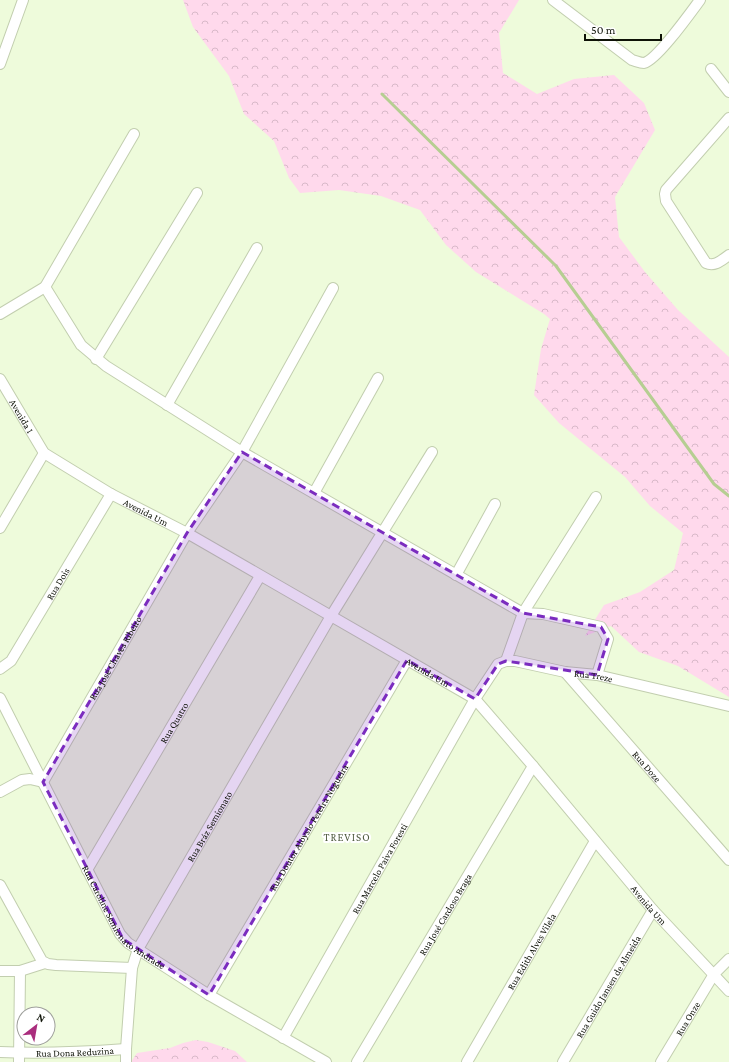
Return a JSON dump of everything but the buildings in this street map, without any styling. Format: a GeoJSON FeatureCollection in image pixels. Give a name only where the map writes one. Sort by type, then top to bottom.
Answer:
{"type":"FeatureCollection","features":[{"type":"Feature","properties":{"kind":"street"},"geometry":{"type":"LineString","coordinates":[[0,64],[23,0]]}},
{"type":"Feature","properties":{"kind":"street"},"geometry":{"type":"LineString","coordinates":[[553,0],[632,60],[642,63],[646,62],[658,53],[700,0]]}},
{"type":"Feature","properties":{"kind":"street"},"geometry":{"type":"LineString","coordinates":[[711,69],[729,92]]}},
{"type":"Feature","properties":{"kind":"street"},"geometry":{"type":"LineString","coordinates":[[729,118],[666,190],[665,194],[666,201],[706,263],[710,265],[716,264],[729,255]]}},
{"type":"Feature","properties":{"kind":"street"},"geometry":{"type":"LineString","coordinates":[[0,314],[44,287],[134,134]]}},
{"type":"Feature","properties":{"kind":"street"},"geometry":{"type":"LineString","coordinates":[[96,359],[197,192]]}},
{"type":"Feature","properties":{"kind":"street"},"geometry":{"type":"LineString","coordinates":[[167,405],[257,248]]}},
{"type":"Feature","properties":{"kind":"street"},"geometry":{"type":"LineString","coordinates":[[44,287],[81,345],[96,359],[242,452],[523,613],[543,614],[601,627],[608,638],[597,675]]}},
{"type":"Feature","properties":{"kind":"street","name":"Rua José Chaves Ribeiro"},"geometry":{"type":"LineString","coordinates":[[43,782],[187,533],[242,452],[333,288]]}},
{"type":"Feature","properties":{"kind":"street"},"geometry":{"type":"LineString","coordinates":[[314,493],[378,378]]}},
{"type":"Feature","properties":{"kind":"street","name":"Avenida 1"},"geometry":{"type":"LineString","coordinates":[[0,379],[44,453]]}},
{"type":"Feature","properties":{"kind":"street","name":"Rua Bráz Semionato"},"geometry":{"type":"LineString","coordinates":[[126,1062],[132,968],[138,949],[331,616],[432,452]]}},
{"type":"Feature","properties":{"kind":"street"},"geometry":{"type":"LineString","coordinates":[[2,521],[44,453]]}},
{"type":"Feature","properties":{"kind":"street","name":"Avenida Um"},"geometry":{"type":"LineString","coordinates":[[44,453],[111,494],[187,533],[475,699],[653,910],[729,990]]}},
{"type":"Feature","properties":{"kind":"street","name":"Rua Dois"},"geometry":{"type":"LineString","coordinates":[[0,669],[11,661],[111,494]]}},
{"type":"Feature","properties":{"kind":"street"},"geometry":{"type":"LineString","coordinates":[[475,699],[498,664],[506,661],[523,613],[596,497]]}},
{"type":"Feature","properties":{"kind":"street"},"geometry":{"type":"LineString","coordinates":[[456,575],[495,504]]}},
{"type":"Feature","properties":{"kind":"street","name":"Rua Quatro"},"geometry":{"type":"LineString","coordinates":[[87,870],[260,576]]}},
{"type":"Feature","properties":{"kind":"street","name":"Rua Doutor Aloysio Pereira Nogueira"},"geometry":{"type":"LineString","coordinates":[[210,995],[407,660]]}},
{"type":"Feature","properties":{"kind":"street","name":"Rua Treze"},"geometry":{"type":"LineString","coordinates":[[506,661],[515,661],[566,672],[597,675],[729,706]]}},
{"type":"Feature","properties":{"kind":"street","name":"Rua Doze"},"geometry":{"type":"LineString","coordinates":[[566,672],[729,860]]}},
{"type":"Feature","properties":{"kind":"street","name":"Rua Caroline Semionato Andrade"},"geometry":{"type":"LineString","coordinates":[[0,698],[120,934],[128,943],[210,995],[326,1062]]}},
{"type":"Feature","properties":{"kind":"street","name":"Rua Marcelo Paiva Foresti"},"geometry":{"type":"LineString","coordinates":[[283,1038],[475,699]]}},
{"type":"Feature","properties":{"kind":"street","name":"Rua José Cardoso Braga"},"geometry":{"type":"LineString","coordinates":[[358,1062],[533,766]]}},
{"type":"Feature","properties":{"kind":"street"},"geometry":{"type":"LineString","coordinates":[[0,792],[22,780],[30,778],[43,782]]}},
{"type":"Feature","properties":{"kind":"street","name":"Rua Edith Alves Vilela"},"geometry":{"type":"LineString","coordinates":[[467,1062],[595,841]]}},
{"type":"Feature","properties":{"kind":"street"},"geometry":{"type":"LineString","coordinates":[[0,885],[42,961],[45,963]]}},
{"type":"Feature","properties":{"kind":"street","name":"Rua Guido Jansen de Almeida"},"geometry":{"type":"LineString","coordinates":[[563,1062],[653,910]]}},
{"type":"Feature","properties":{"kind":"street"},"geometry":{"type":"LineString","coordinates":[[714,974],[729,959]]}},
{"type":"Feature","properties":{"kind":"street"},"geometry":{"type":"LineString","coordinates":[[0,971],[20,971],[45,963],[56,965],[132,968]]}},
{"type":"Feature","properties":{"kind":"street"},"geometry":{"type":"LineString","coordinates":[[19,1057],[20,971]]}},
{"type":"Feature","properties":{"kind":"street","name":"Rua Onze"},"geometry":{"type":"LineString","coordinates":[[661,1062],[714,974]]}},
{"type":"Feature","properties":{"kind":"street","name":"Rua Dona Reduzina"},"geometry":{"type":"LineString","coordinates":[[0,1052],[19,1057],[126,1049]]}},
{"type":"Feature","properties":{"kind":"highlighted area"},"geometry":{"type":"Polygon","coordinates":[[[242,452],[523,613],[601,627],[608,639],[597,675],[506,661],[498,664],[475,699],[407,660],[209,995],[123,939],[43,782],[187,533],[242,452]]]}},
{"type":"Feature","properties":{"kind":"green space"},"geometry":{"type":"Polygon","coordinates":[[[183,0],[519,0],[499,33],[503,73],[537,94],[574,79],[614,75],[644,103],[655,130],[615,197],[619,237],[645,272],[678,310],[729,357],[729,697],[678,666],[639,652],[611,626],[585,636],[604,605],[640,592],[674,570],[683,533],[650,506],[625,477],[559,423],[534,395],[541,349],[550,319],[476,272],[446,245],[420,210],[381,196],[339,190],[300,193],[289,178],[274,141],[244,114],[229,76],[193,27],[183,0]]]}},
{"type":"Feature","properties":{"kind":"green space"},"geometry":{"type":"Polygon","coordinates":[[[196,1040],[208,1042],[235,1051],[247,1062],[131,1062],[137,1053],[170,1048],[196,1040]]]}},
{"type":"Feature","properties":{"kind":"waterway"},"geometry":{"type":"LineString","coordinates":[[382,94],[556,266],[714,484],[729,496]]}},
{"type":"Feature","properties":{"kind":"district","name":"TREVISO"},"geometry":{"type":"Point","coordinates":[347,837]}}]}
